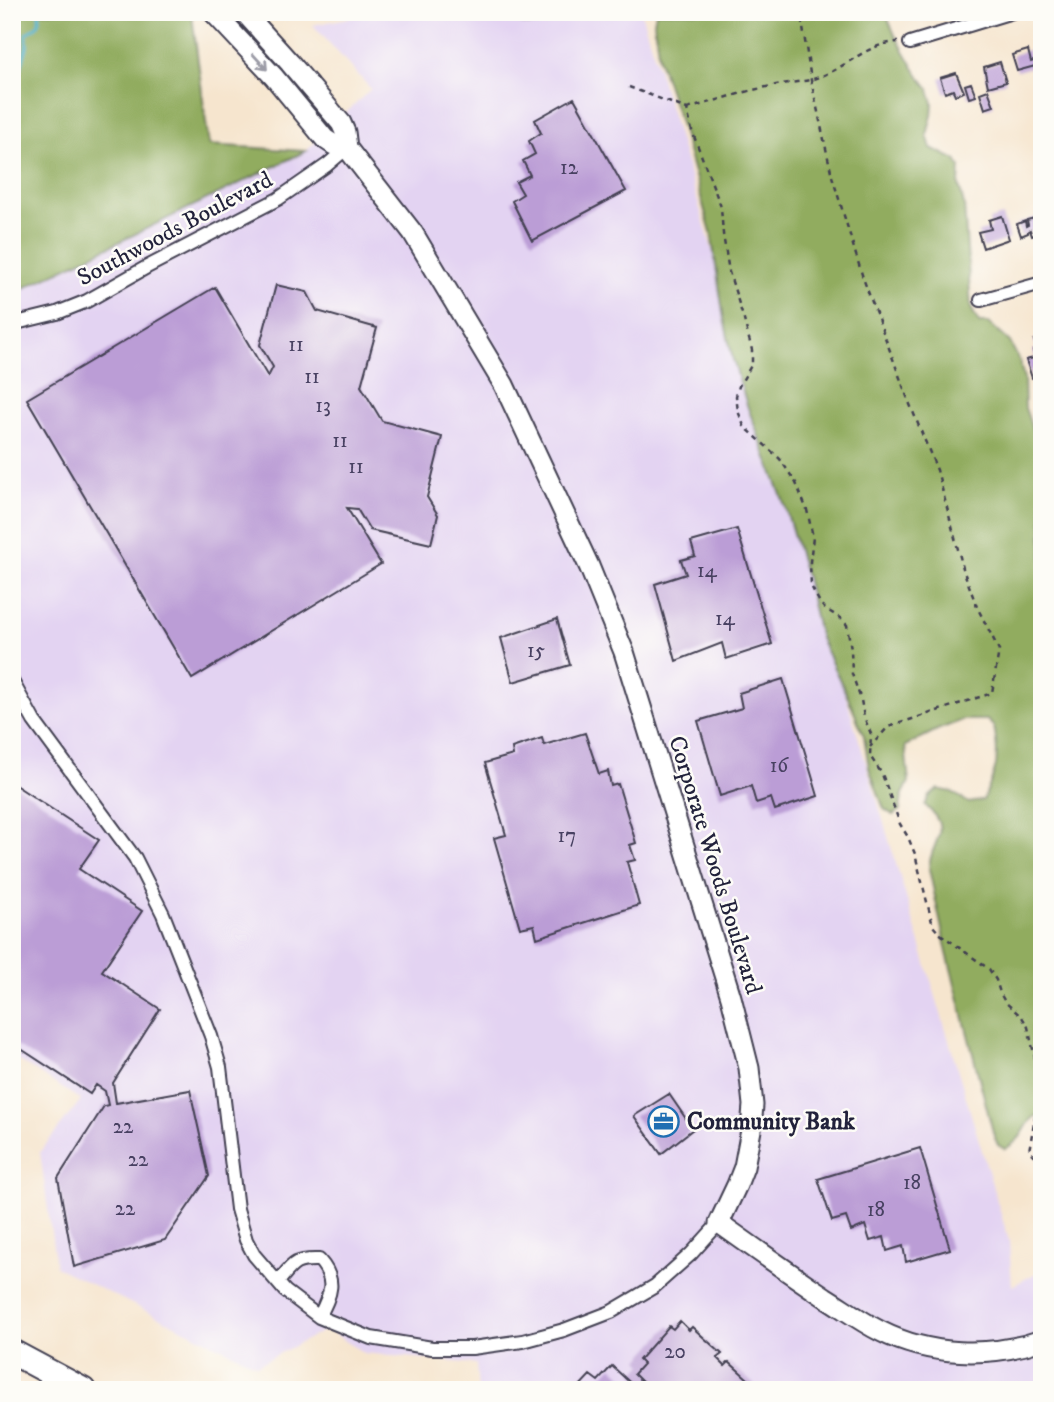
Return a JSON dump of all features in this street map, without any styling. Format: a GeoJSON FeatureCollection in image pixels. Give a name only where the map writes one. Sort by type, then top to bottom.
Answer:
{"type":"FeatureCollection","features":[{"type":"Feature","properties":{"kind":"highway"},"geometry":{"type":"LineString","coordinates":[[12,1352],[83,1390]]}},
{"type":"Feature","properties":{"kind":"highway"},"geometry":{"type":"LineString","coordinates":[[12,1370],[53,1390]]}},
{"type":"Feature","properties":{"kind":"street","name":"Corporate Woods Boulevard"},"geometry":{"type":"LineString","coordinates":[[213,12],[274,77],[325,139],[334,145],[347,148]]}},
{"type":"Feature","properties":{"kind":"street","name":"Corporate Woods Boulevard"},"geometry":{"type":"LineString","coordinates":[[12,681],[34,720],[135,858],[163,914],[220,1067],[240,1224],[254,1255],[285,1291],[319,1317],[372,1338],[432,1348],[472,1348],[523,1341],[564,1330],[611,1312],[655,1286],[691,1254],[719,1223],[744,1167],[753,1105],[749,1068],[731,997],[624,652],[589,566],[505,385],[413,233],[347,148],[341,123],[244,12]]}},
{"type":"Feature","properties":{"kind":"street"},"geometry":{"type":"LineString","coordinates":[[910,43],[1012,12]]}},
{"type":"Feature","properties":{"kind":"street","name":"Southwoods Boulevard"},"geometry":{"type":"LineString","coordinates":[[12,324],[57,313],[88,301],[159,260],[278,199],[347,148]]}},
{"type":"Feature","properties":{"kind":"street"},"geometry":{"type":"LineString","coordinates":[[981,300],[1042,283]]}},
{"type":"Feature","properties":{"kind":"street"},"geometry":{"type":"LineString","coordinates":[[719,1223],[856,1317],[896,1338],[924,1346],[974,1352],[1005,1350],[1042,1340]]}},
{"type":"Feature","properties":{"kind":"street"},"geometry":{"type":"LineString","coordinates":[[278,1282],[293,1263],[306,1259],[319,1260],[327,1269],[331,1281],[328,1299],[319,1317]]}},
{"type":"Feature","properties":{"kind":"path"},"geometry":{"type":"LineString","coordinates":[[794,12],[802,21],[811,80],[832,176],[863,278],[937,470],[964,572],[977,607],[999,650],[992,693],[888,727],[870,747]]}},
{"type":"Feature","properties":{"kind":"path"},"geometry":{"type":"LineString","coordinates":[[629,87],[687,110],[767,87],[811,80],[830,73],[867,50],[888,43],[910,43]]}},
{"type":"Feature","properties":{"kind":"path"},"geometry":{"type":"LineString","coordinates":[[687,110],[692,131],[721,207],[729,272],[752,351],[750,369],[736,393],[738,411],[744,426],[780,459],[796,483],[807,510],[813,537],[811,586],[824,608],[847,625],[852,674],[864,717],[870,727],[870,756],[882,774],[900,824],[915,854],[933,926],[989,969],[1005,1002],[1022,1017],[1028,1027],[1038,1078],[1038,1100],[1029,1151],[1042,1163]]}},
{"type":"Feature","properties":{"kind":"shaded area"},"geometry":{"type":"Polygon","coordinates":[[[364,12],[492,12],[497,21],[545,12],[641,12],[1009,1241],[1012,1286],[1042,1270],[1042,1390],[478,1390],[476,1364],[364,1353],[327,1329],[257,1365],[56,1267],[40,1152],[81,1100],[12,1056],[12,294],[306,151],[371,89],[313,25],[363,15],[364,12]]]}},
{"type":"Feature","properties":{"kind":"green space"},"geometry":{"type":"Polygon","coordinates":[[[12,12],[188,12],[192,15],[209,145],[306,151],[12,294],[12,12]]]}},
{"type":"Feature","properties":{"kind":"green space"},"geometry":{"type":"Polygon","coordinates":[[[503,12],[571,12],[534,25],[520,22],[503,12]]]}},
{"type":"Feature","properties":{"kind":"green space"},"geometry":{"type":"Polygon","coordinates":[[[656,12],[885,12],[895,35],[929,89],[933,103],[927,135],[931,148],[956,160],[960,167],[959,185],[964,205],[971,308],[979,323],[989,323],[1010,342],[1020,362],[1024,379],[1025,408],[1042,458],[1042,1120],[1037,1115],[1034,1117],[1018,1139],[1005,1149],[998,1145],[994,1136],[947,953],[929,869],[940,829],[934,814],[925,805],[938,789],[952,792],[969,803],[983,800],[996,765],[994,727],[987,720],[963,720],[905,746],[909,782],[902,796],[900,810],[893,815],[884,809],[869,768],[864,736],[820,638],[806,577],[783,500],[733,360],[711,233],[659,60],[654,22],[656,12]]]}},
{"type":"Feature","properties":{"kind":"building"},"geometry":{"type":"Polygon","coordinates":[[[1028,50],[1031,62],[1039,59],[1042,72],[1037,74],[1035,66],[1017,71],[1012,55],[1028,50]]]}},
{"type":"Feature","properties":{"kind":"building"},"geometry":{"type":"Polygon","coordinates":[[[1000,62],[1006,82],[988,87],[984,67],[1000,62]]]}},
{"type":"Feature","properties":{"kind":"building"},"geometry":{"type":"Polygon","coordinates":[[[956,73],[964,92],[955,95],[953,90],[945,93],[940,78],[956,73]]]}},
{"type":"Feature","properties":{"kind":"building"},"geometry":{"type":"Polygon","coordinates":[[[971,83],[976,96],[969,98],[965,85],[971,83]]]}},
{"type":"Feature","properties":{"kind":"building"},"geometry":{"type":"Polygon","coordinates":[[[988,90],[994,106],[985,109],[980,93],[988,90]]]}},
{"type":"Feature","properties":{"kind":"building"},"geometry":{"type":"Polygon","coordinates":[[[574,98],[626,191],[532,241],[512,201],[523,194],[516,182],[530,175],[523,161],[535,154],[529,141],[541,133],[535,120],[574,98]]]}},
{"type":"Feature","properties":{"kind":"building"},"geometry":{"type":"Polygon","coordinates":[[[1002,216],[1009,239],[983,248],[978,232],[991,229],[989,220],[1002,216]]]}},
{"type":"Feature","properties":{"kind":"building"},"geometry":{"type":"Polygon","coordinates":[[[1042,216],[1042,233],[1032,236],[1030,230],[1021,236],[1017,224],[1025,221],[1026,226],[1027,220],[1042,216]]]}},
{"type":"Feature","properties":{"kind":"building"},"geometry":{"type":"Polygon","coordinates":[[[276,285],[307,292],[317,311],[377,328],[361,386],[382,421],[442,437],[427,497],[438,515],[431,544],[370,530],[357,509],[347,508],[381,564],[192,679],[27,399],[215,287],[268,377],[273,367],[260,345],[276,285]]]}},
{"type":"Feature","properties":{"kind":"building"},"geometry":{"type":"Polygon","coordinates":[[[1042,338],[1042,355],[1035,357],[1033,350],[1037,349],[1034,340],[1042,338]]]}},
{"type":"Feature","properties":{"kind":"building"},"geometry":{"type":"Polygon","coordinates":[[[1034,358],[1040,375],[1032,378],[1026,360],[1034,358]]]}},
{"type":"Feature","properties":{"kind":"building"},"geometry":{"type":"Polygon","coordinates":[[[737,529],[772,644],[726,659],[722,643],[676,661],[655,584],[686,574],[681,560],[695,556],[691,542],[737,529]]]}},
{"type":"Feature","properties":{"kind":"building"},"geometry":{"type":"Polygon","coordinates":[[[557,619],[570,665],[513,682],[501,638],[557,619]]]}},
{"type":"Feature","properties":{"kind":"building"},"geometry":{"type":"Polygon","coordinates":[[[783,679],[818,796],[775,810],[771,798],[756,803],[751,786],[720,796],[698,721],[742,708],[739,693],[783,679]]]}},
{"type":"Feature","properties":{"kind":"building"},"geometry":{"type":"Polygon","coordinates":[[[585,733],[599,774],[608,771],[611,786],[618,784],[636,843],[630,845],[635,860],[627,862],[639,905],[537,938],[534,925],[520,928],[494,838],[506,835],[485,763],[513,755],[512,748],[542,738],[544,745],[585,733]]]}},
{"type":"Feature","properties":{"kind":"building"},"geometry":{"type":"Polygon","coordinates":[[[12,783],[99,840],[79,869],[142,911],[102,971],[160,1009],[113,1083],[116,1103],[190,1090],[209,1176],[165,1240],[74,1267],[58,1178],[104,1106],[108,1105],[105,1091],[96,1085],[90,1094],[12,1043],[12,783]]]}},
{"type":"Feature","properties":{"kind":"building","name":"Community Bank"},"geometry":{"type":"Polygon","coordinates":[[[669,1094],[693,1129],[661,1154],[634,1116],[669,1094]]]}},
{"type":"Feature","properties":{"kind":"building"},"geometry":{"type":"Polygon","coordinates":[[[920,1148],[950,1249],[906,1262],[903,1246],[887,1251],[884,1237],[870,1241],[865,1225],[851,1231],[846,1217],[832,1221],[818,1179],[920,1148]]]}},
{"type":"Feature","properties":{"kind":"building"},"geometry":{"type":"Polygon","coordinates":[[[680,1321],[689,1330],[692,1327],[722,1354],[717,1358],[725,1366],[729,1362],[758,1388],[650,1390],[634,1374],[643,1364],[639,1360],[669,1326],[673,1329],[680,1321]]]}},
{"type":"Feature","properties":{"kind":"building"},"geometry":{"type":"Polygon","coordinates":[[[612,1366],[638,1390],[576,1390],[590,1375],[598,1381],[612,1366]]]}},
{"type":"Feature","properties":{"kind":"waterway"},"geometry":{"type":"LineString","coordinates":[[12,90],[27,46],[26,34],[38,24],[39,12]]}},
{"type":"Feature","properties":{"kind":"place","name":"Community Bank"},"geometry":{"type":"Point","coordinates":[664,1122]}}]}
